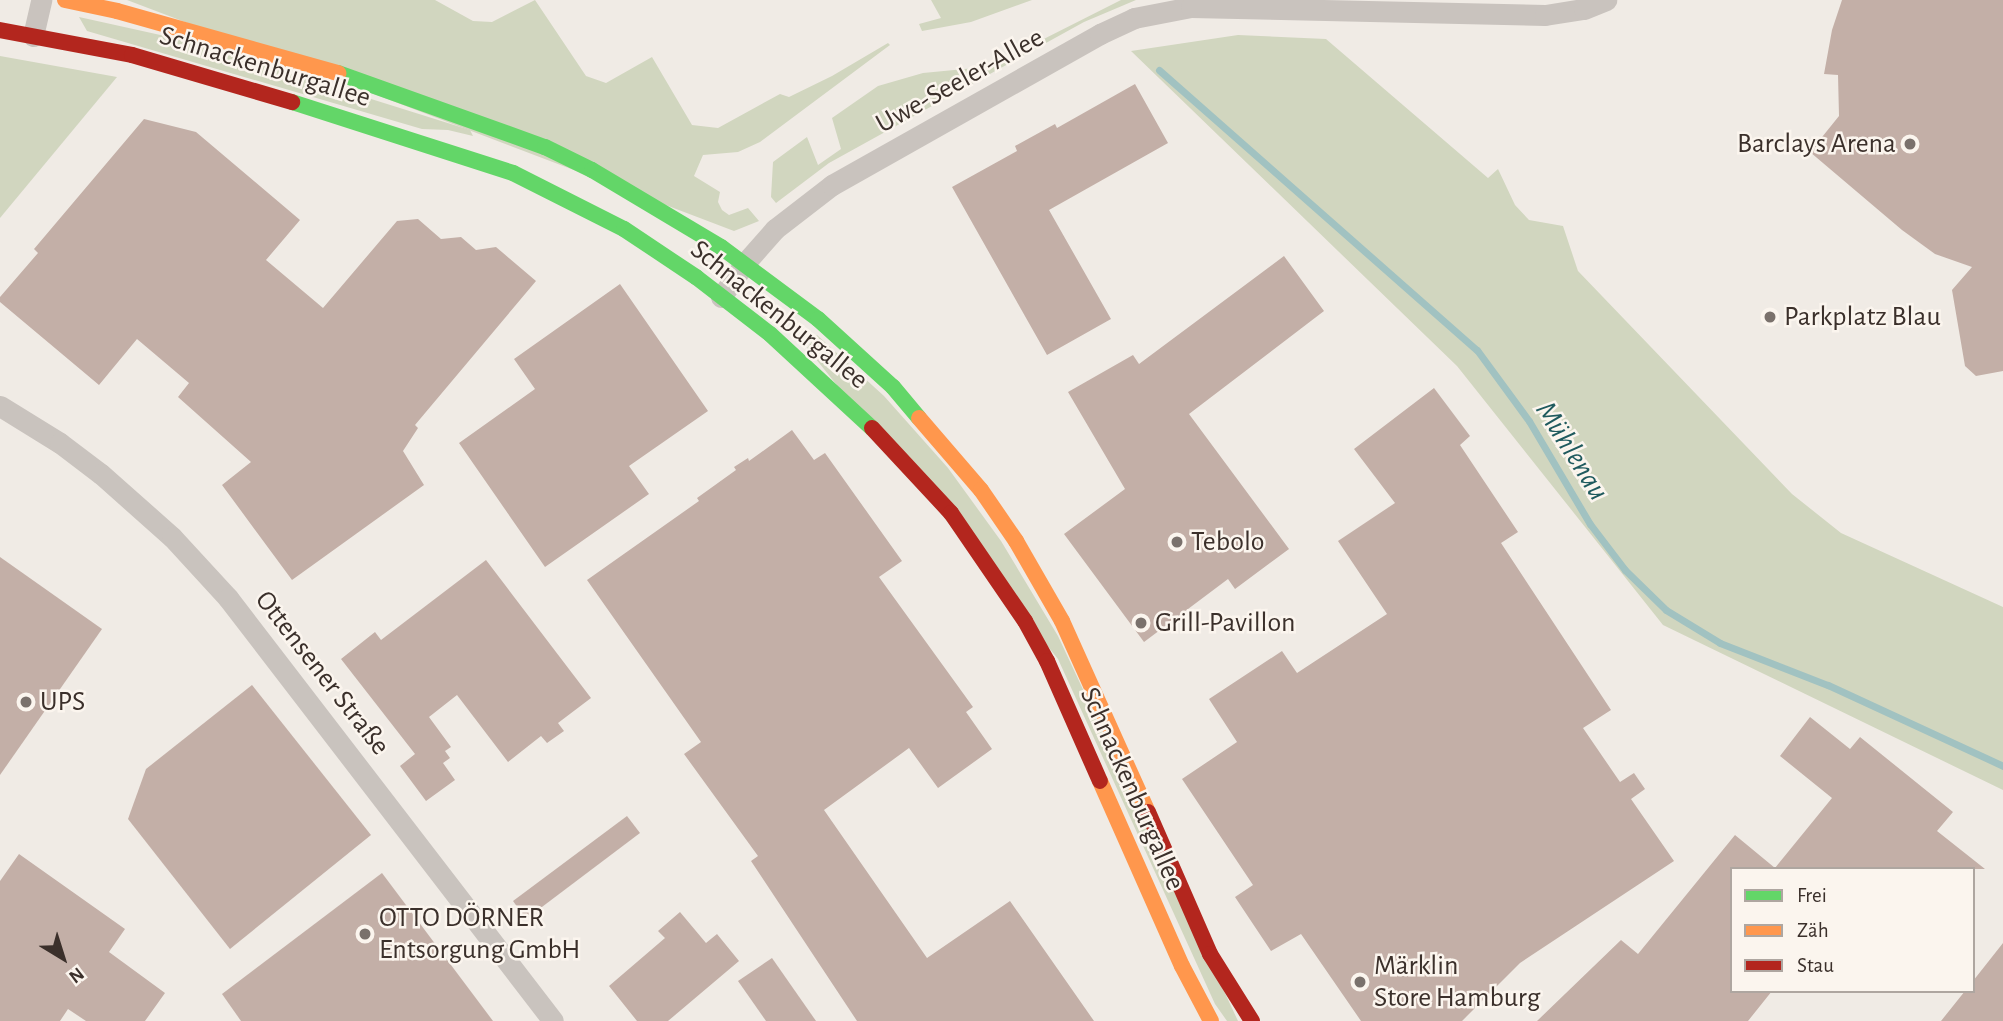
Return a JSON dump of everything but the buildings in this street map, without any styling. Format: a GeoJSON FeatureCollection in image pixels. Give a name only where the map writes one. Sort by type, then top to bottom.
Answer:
{"type":"FeatureCollection","features":[{"type":"Feature","properties":{"kind":"main road","name":"Schnackenburgallee"},"geometry":{"type":"LineString","coordinates":[[65,0],[130,14],[323,68],[505,131],[592,170],[745,263],[818,319],[892,387],[981,490],[1016,541],[1079,657],[1210,954],[1252,1021]]}},
{"type":"Feature","properties":{"kind":"main road","name":"Schnackenburgallee"},"geometry":{"type":"LineString","coordinates":[[0,30],[132,55],[475,159],[561,196],[624,229],[720,297],[804,363],[885,440],[951,513],[977,549],[1047,661],[1182,967],[1212,1021]]}},
{"type":"Feature","properties":{"kind":"street"},"geometry":{"type":"LineString","coordinates":[[33,36],[41,0]]}},
{"type":"Feature","properties":{"kind":"street","name":"Uwe-Seeler-Allee"},"geometry":{"type":"LineString","coordinates":[[720,297],[775,229],[832,185],[1100,34],[1148,14],[1204,7],[1545,15],[1584,9],[1606,0]]}},
{"type":"Feature","properties":{"kind":"street","name":"Ottensener Straße"},"geometry":{"type":"LineString","coordinates":[[0,406],[60,443],[101,474],[172,537],[228,598],[553,1021]]}},
{"type":"Feature","properties":{"kind":"green space"},"geometry":{"type":"Polygon","coordinates":[[[127,0],[435,0],[473,21],[492,22],[535,0],[586,76],[606,83],[652,57],[692,125],[718,128],[780,94],[789,97],[832,76],[888,43],[890,45],[760,142],[738,152],[703,155],[694,176],[720,192],[718,202],[722,210],[729,215],[748,208],[759,221],[734,231],[127,0]]]}},
{"type":"Feature","properties":{"kind":"green space"},"geometry":{"type":"Polygon","coordinates":[[[931,0],[1032,0],[971,22],[922,31],[919,24],[941,18],[931,0]]]}},
{"type":"Feature","properties":{"kind":"green space"},"geometry":{"type":"Polygon","coordinates":[[[1121,0],[1136,0],[1084,22],[829,163],[776,203],[771,197],[773,162],[807,137],[818,165],[841,149],[832,118],[878,86],[923,73],[975,68],[1002,60],[1121,0]]]}},
{"type":"Feature","properties":{"kind":"green space"},"geometry":{"type":"Polygon","coordinates":[[[79,17],[183,40],[470,130],[473,136],[448,130],[422,129],[87,31],[79,17]]]}},
{"type":"Feature","properties":{"kind":"green space"},"geometry":{"type":"Polygon","coordinates":[[[1238,35],[1326,39],[1488,178],[1498,169],[1515,205],[1529,220],[1563,226],[1578,271],[1792,494],[1841,533],[2003,607],[2003,790],[1663,625],[1457,366],[1131,51],[1238,35]]]}},
{"type":"Feature","properties":{"kind":"green space"},"geometry":{"type":"Polygon","coordinates":[[[0,56],[117,77],[0,218],[0,56]]]}},
{"type":"Feature","properties":{"kind":"green space"},"geometry":{"type":"Polygon","coordinates":[[[817,335],[884,396],[948,468],[1001,541],[1058,636],[1238,1021],[1227,1021],[1215,1004],[1058,659],[807,348],[817,335]]]}},
{"type":"Feature","properties":{"kind":"waterway","name":"Mühlenau"},"geometry":{"type":"LineString","coordinates":[[1159,70],[1477,350],[1529,421],[1590,524],[1625,570],[1666,610],[1720,643],[1828,685],[2003,766]]}},
{"type":"Feature","properties":{"kind":"traffic: fast"},"geometry":{"type":"LineString","coordinates":[[338,73],[545,147],[592,170],[721,247],[818,319],[893,387],[919,418]]}},
{"type":"Feature","properties":{"kind":"traffic: fast"},"geometry":{"type":"LineString","coordinates":[[292,102],[513,173],[624,229],[696,277],[770,334],[872,428]]}},
{"type":"Feature","properties":{"kind":"traffic: slow"},"geometry":{"type":"LineString","coordinates":[[65,0],[117,11],[338,73]]}},
{"type":"Feature","properties":{"kind":"traffic: slow"},"geometry":{"type":"LineString","coordinates":[[919,418],[981,490],[1016,541],[1062,621],[1148,812]]}},
{"type":"Feature","properties":{"kind":"traffic: slow"},"geometry":{"type":"LineString","coordinates":[[1100,781],[1182,966],[1211,1021]]}},
{"type":"Feature","properties":{"kind":"traffic: jam"},"geometry":{"type":"LineString","coordinates":[[0,30],[132,55],[292,102]]}},
{"type":"Feature","properties":{"kind":"traffic: jam"},"geometry":{"type":"LineString","coordinates":[[872,428],[951,513],[1025,621],[1047,661],[1100,781]]}},
{"type":"Feature","properties":{"kind":"traffic: jam"},"geometry":{"type":"LineString","coordinates":[[1148,812],[1210,954],[1252,1021]]}},
{"type":"Feature","properties":{"kind":"place","name":"Barclays Arena"},"geometry":{"type":"Point","coordinates":[1910,144]}},
{"type":"Feature","properties":{"kind":"place","name":"Parkplatz Blau"},"geometry":{"type":"Point","coordinates":[1770,317]}},
{"type":"Feature","properties":{"kind":"place","name":"Tebolo"},"geometry":{"type":"Point","coordinates":[1177,542]}},
{"type":"Feature","properties":{"kind":"place","name":"Grill-Pavillon"},"geometry":{"type":"Point","coordinates":[1141,623]}},
{"type":"Feature","properties":{"kind":"place","name":"UPS"},"geometry":{"type":"Point","coordinates":[26,702]}},
{"type":"Feature","properties":{"kind":"place","name":"OTTO DÖRNER Entsorgung GmbH"},"geometry":{"type":"Point","coordinates":[365,934]}},
{"type":"Feature","properties":{"kind":"place","name":"Märklin Store Hamburg"},"geometry":{"type":"Point","coordinates":[1360,982]}}]}
